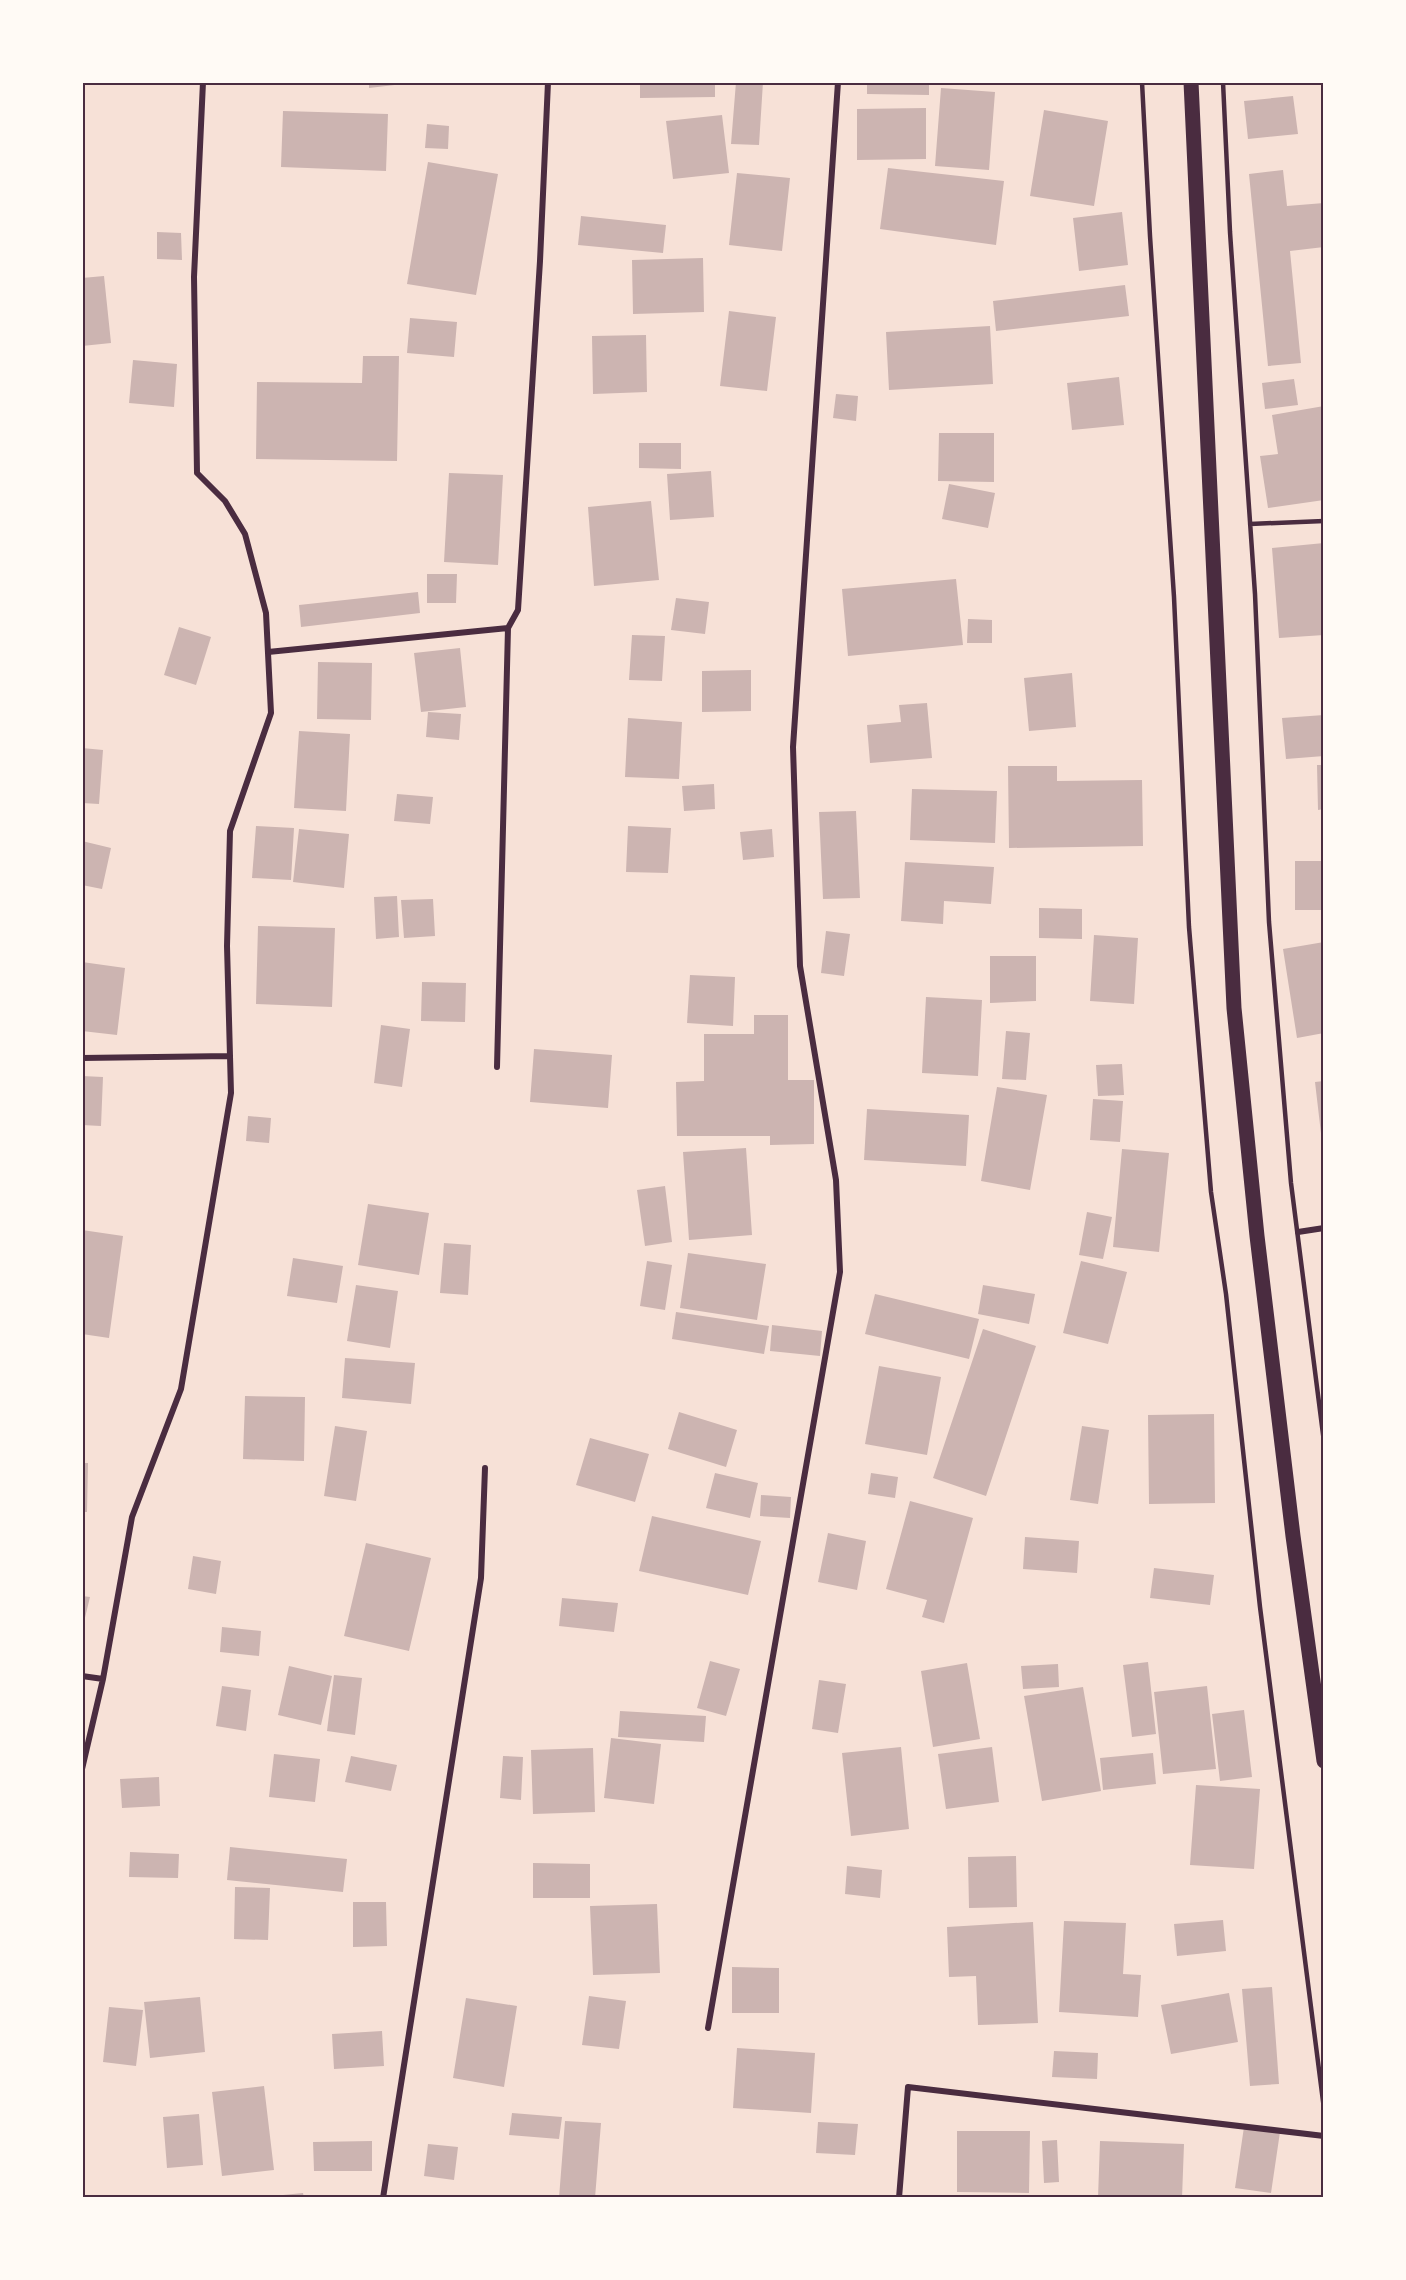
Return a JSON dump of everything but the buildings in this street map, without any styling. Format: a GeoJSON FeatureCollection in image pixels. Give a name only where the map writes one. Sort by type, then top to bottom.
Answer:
{"type":"FeatureCollection","features":[{"type":"Feature","properties":{"kind":"main road"},"geometry":{"type":"LineString","coordinates":[[1191,82],[1234,1008],[1257,1236],[1323,1761]]}},
{"type":"Feature","properties":{"kind":"street"},"geometry":{"type":"LineString","coordinates":[[82,1769],[103,1680],[132,1518],[181,1389],[231,1093],[227,946],[230,831],[271,713],[266,613],[245,534],[225,501],[197,473],[194,277],[203,82]]}},
{"type":"Feature","properties":{"kind":"street"},"geometry":{"type":"LineString","coordinates":[[497,1067],[508,628],[519,610],[548,82]]}},
{"type":"Feature","properties":{"kind":"street"},"geometry":{"type":"LineString","coordinates":[[708,2028],[840,1272],[837,1180],[800,966],[793,747],[838,82]]}},
{"type":"Feature","properties":{"kind":"street"},"geometry":{"type":"LineString","coordinates":[[268,652],[508,628]]}},
{"type":"Feature","properties":{"kind":"street"},"geometry":{"type":"LineString","coordinates":[[82,1059],[230,1056]]}},
{"type":"Feature","properties":{"kind":"street"},"geometry":{"type":"LineString","coordinates":[[1298,1232],[1323,1228]]}},
{"type":"Feature","properties":{"kind":"street"},"geometry":{"type":"LineString","coordinates":[[383,2198],[481,1578],[485,1468]]}},
{"type":"Feature","properties":{"kind":"street"},"geometry":{"type":"LineString","coordinates":[[82,1676],[103,1680]]}},
{"type":"Feature","properties":{"kind":"street"},"geometry":{"type":"LineString","coordinates":[[899,2198],[908,2087],[1323,2136]]}},
{"type":"Feature","properties":{"kind":"lane"},"geometry":{"type":"LineString","coordinates":[[1142,82],[1174,597],[1189,927],[1211,1192],[1226,1294],[1260,1607],[1323,2109]]}},
{"type":"Feature","properties":{"kind":"lane"},"geometry":{"type":"LineString","coordinates":[[1223,82],[1230,232],[1250,524],[1269,922],[1291,1183],[1323,1443]]}},
{"type":"Feature","properties":{"kind":"lane"},"geometry":{"type":"LineString","coordinates":[[1250,524],[1323,521]]}}]}
